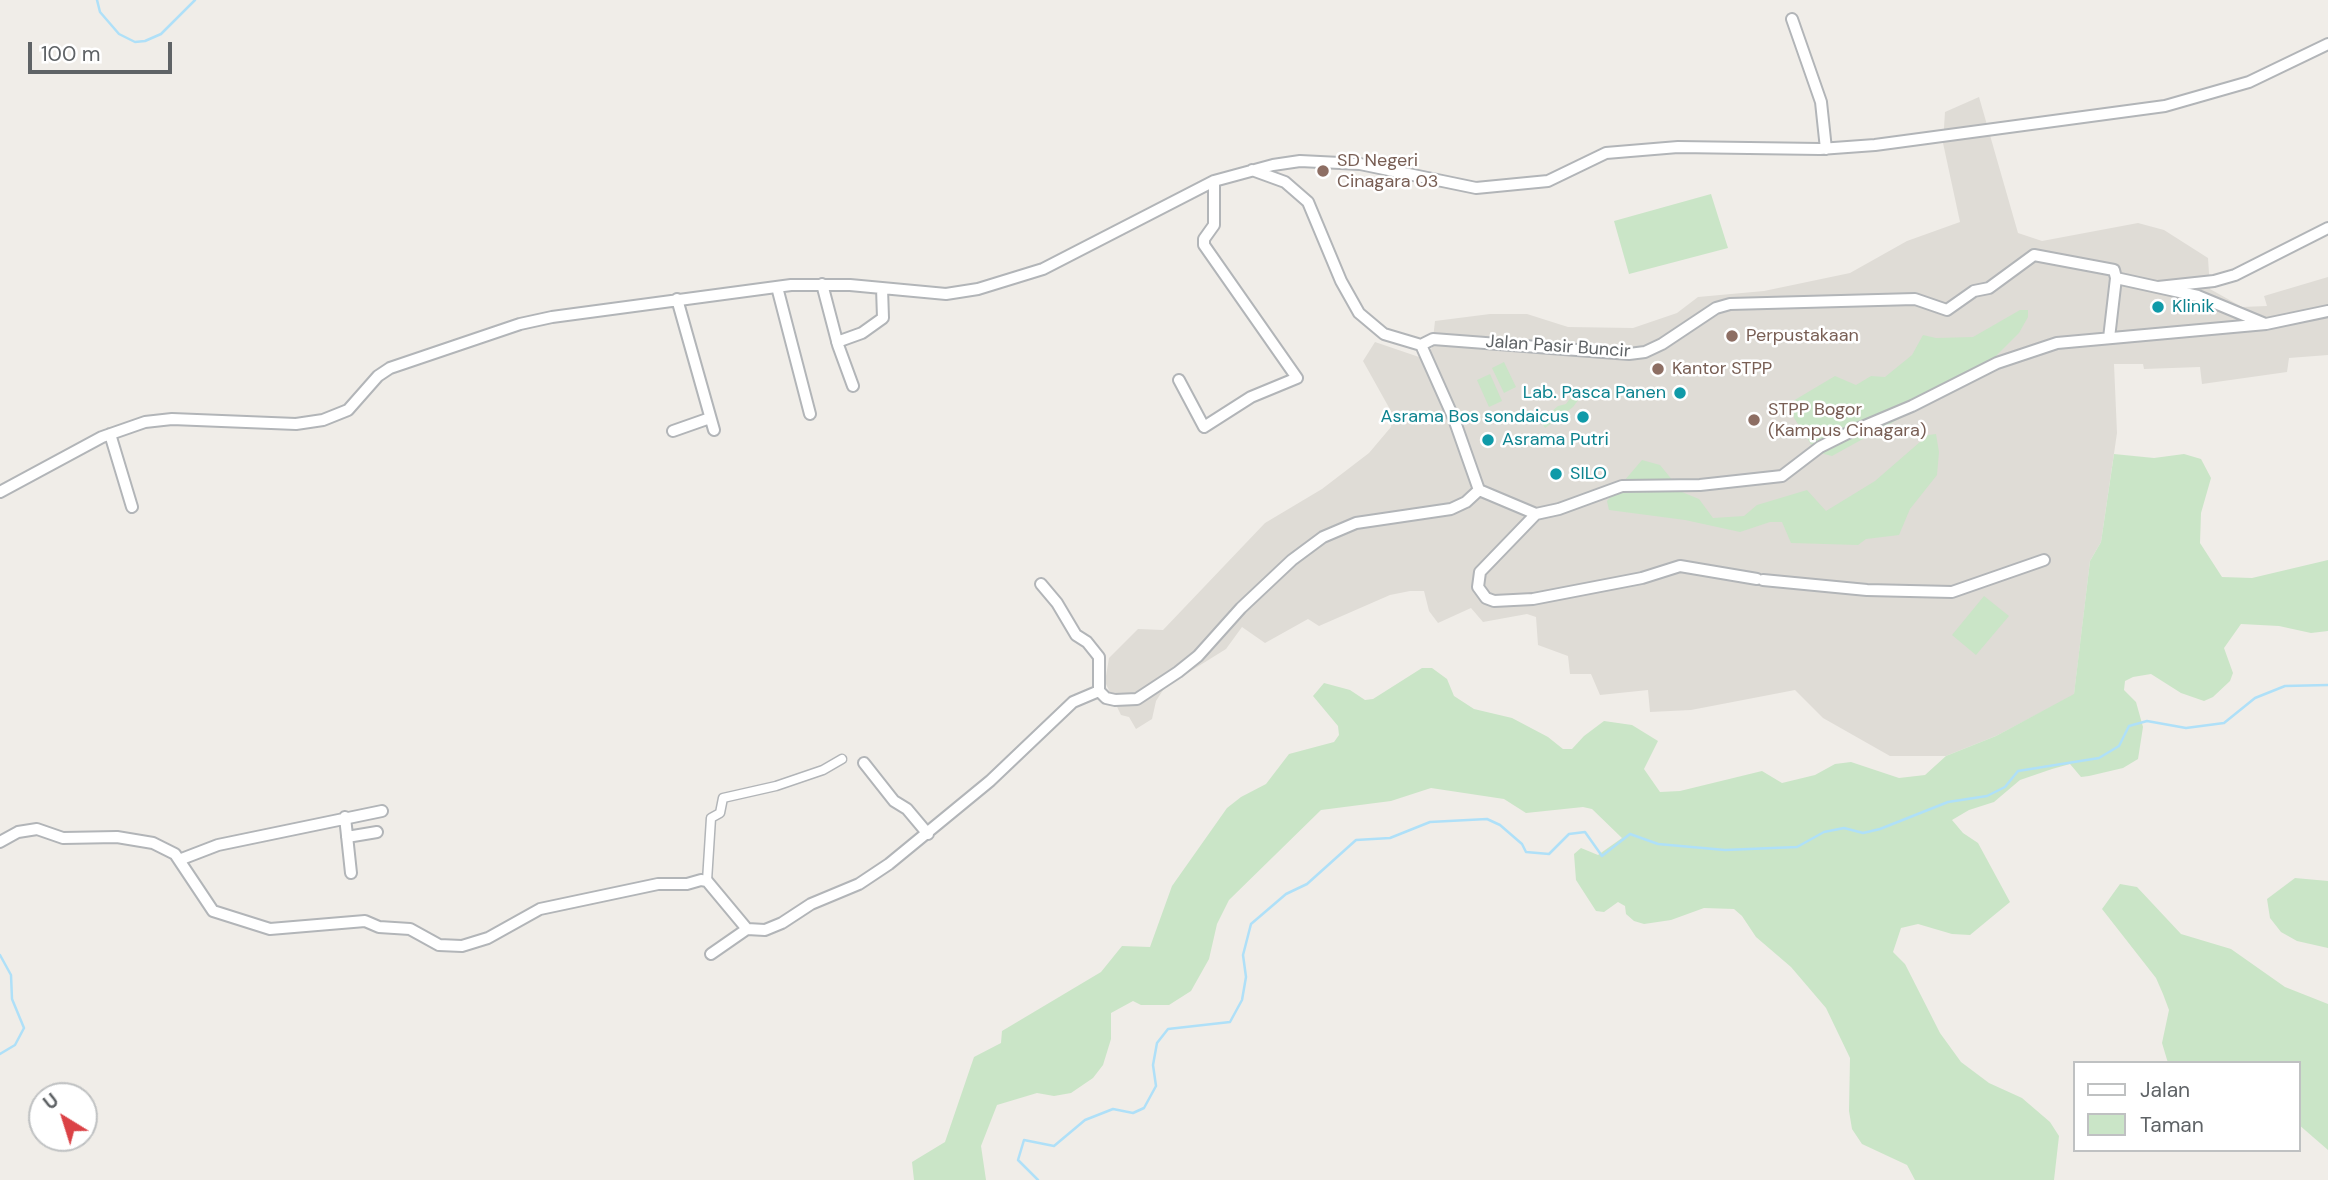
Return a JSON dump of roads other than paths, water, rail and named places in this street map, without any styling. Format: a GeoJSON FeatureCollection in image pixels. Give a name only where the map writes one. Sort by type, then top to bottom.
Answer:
{"type":"FeatureCollection","features":[{"type":"Feature","properties":{"kind":"street"},"geometry":{"type":"LineString","coordinates":[[1792,19],[1821,102],[1826,149]]}},
{"type":"Feature","properties":{"kind":"street"},"geometry":{"type":"LineString","coordinates":[[0,492],[110,433],[145,422],[172,419],[282,424],[316,422],[348,410],[378,376],[390,368],[520,324],[677,299],[777,287],[822,284],[958,294],[1000,279],[1022,277],[1076,249],[1090,246],[1214,181],[1250,170],[1300,161],[1360,164],[1476,188],[1548,181],[1606,153],[1678,147],[1826,149],[2165,106],[2249,82],[2328,44]]}},
{"type":"Feature","properties":{"kind":"street","name":"Jalan Pasir Buncir"},"geometry":{"type":"LineString","coordinates":[[1250,170],[1285,182],[1308,202],[1341,281],[1359,313],[1384,334],[1421,345],[1433,339],[1629,354],[1645,352],[1662,344],[1716,308],[1730,304],[1915,299],[1943,310],[1951,309],[1974,290],[1989,288],[2031,256],[2111,269],[2116,278]]}},
{"type":"Feature","properties":{"kind":"street"},"geometry":{"type":"LineString","coordinates":[[1179,380],[1205,427],[1251,397],[1297,378],[1204,245],[1204,239],[1214,225],[1214,181]]}},
{"type":"Feature","properties":{"kind":"street"},"geometry":{"type":"LineString","coordinates":[[2158,287],[2214,281],[2235,275],[2328,228]]}},
{"type":"Feature","properties":{"kind":"street"},"geometry":{"type":"LineString","coordinates":[[2109,338],[2116,278],[2225,305],[2266,324]]}},
{"type":"Feature","properties":{"kind":"street"},"geometry":{"type":"LineString","coordinates":[[822,284],[837,342],[853,386]]}},
{"type":"Feature","properties":{"kind":"street"},"geometry":{"type":"LineString","coordinates":[[777,287],[810,414]]}},
{"type":"Feature","properties":{"kind":"street"},"geometry":{"type":"LineString","coordinates":[[837,342],[862,333],[883,318],[882,288]]}},
{"type":"Feature","properties":{"kind":"street"},"geometry":{"type":"LineString","coordinates":[[677,299],[714,430]]}},
{"type":"Feature","properties":{"kind":"street"},"geometry":{"type":"LineString","coordinates":[[2044,560],[1952,592],[1867,590],[1760,580],[1680,566],[1578,592],[1511,601],[1486,598],[1478,587],[1480,572],[1536,514],[1559,509],[1622,486],[1700,485],[1783,476],[1820,447],[1997,363],[2057,343],[2266,324],[2328,311]]}},
{"type":"Feature","properties":{"kind":"street"},"geometry":{"type":"LineString","coordinates":[[1421,345],[1454,419],[1479,490],[1536,514]]}},
{"type":"Feature","properties":{"kind":"street"},"geometry":{"type":"LineString","coordinates":[[673,431],[710,418]]}},
{"type":"Feature","properties":{"kind":"street"},"geometry":{"type":"LineString","coordinates":[[110,433],[132,507]]}},
{"type":"Feature","properties":{"kind":"street"},"geometry":{"type":"LineString","coordinates":[[1041,584],[1057,603],[1076,635],[1087,642],[1099,657],[1099,691],[1106,698],[1126,702],[1147,693],[1198,656],[1248,601],[1292,560],[1324,537],[1356,523],[1451,509],[1466,502],[1479,490]]}},
{"type":"Feature","properties":{"kind":"street"},"geometry":{"type":"LineString","coordinates":[[711,954],[747,929],[758,930],[774,926],[811,904],[859,884],[929,834],[1073,702],[1099,691]]}},
{"type":"Feature","properties":{"kind":"street"},"geometry":{"type":"LineString","coordinates":[[747,929],[707,881],[711,818],[720,813],[723,798],[776,786],[823,770],[842,759]]}},
{"type":"Feature","properties":{"kind":"street"},"geometry":{"type":"LineString","coordinates":[[864,763],[894,801],[907,809],[929,834]]}},
{"type":"Feature","properties":{"kind":"street"},"geometry":{"type":"LineString","coordinates":[[179,860],[218,845],[382,811]]}},
{"type":"Feature","properties":{"kind":"street"},"geometry":{"type":"LineString","coordinates":[[345,817],[351,873]]}},
{"type":"Feature","properties":{"kind":"street"},"geometry":{"type":"LineString","coordinates":[[0,842],[18,832],[37,829],[64,838],[138,840],[163,847],[179,860],[205,901],[223,916],[283,929],[295,925],[365,921],[379,927],[410,929],[433,942],[452,946],[482,941],[540,909],[555,905],[658,884],[707,881]]}},
{"type":"Feature","properties":{"kind":"street"},"geometry":{"type":"LineString","coordinates":[[347,837],[377,832]]}},
{"type":"Feature","properties":{"kind":"waterway"},"geometry":{"type":"LineString","coordinates":[[97,0],[100,12],[119,34],[135,42],[161,34],[195,0]]}},
{"type":"Feature","properties":{"kind":"waterway"},"geometry":{"type":"LineString","coordinates":[[1038,1180],[1018,1160],[1024,1140],[1054,1146],[1085,1120],[1113,1109],[1133,1113],[1144,1108],[1156,1086],[1153,1065],[1157,1043],[1168,1029],[1230,1022],[1242,1000],[1246,977],[1243,955],[1251,924],[1286,894],[1307,884],[1356,840],[1390,838],[1430,822],[1487,819],[1500,825],[1522,844],[1526,852],[1549,854],[1569,834],[1585,832],[1602,856],[1630,834],[1658,844],[1725,850],[1797,847],[1824,832],[1844,828],[1863,833],[1948,802],[1987,796],[2005,787],[2018,771],[2099,758],[2119,746],[2129,726],[2147,721],[2186,728],[2224,723],[2255,698],[2285,686],[2328,685]]}},
{"type":"Feature","properties":{"kind":"waterway"},"geometry":{"type":"LineString","coordinates":[[0,955],[11,975],[12,999],[24,1028],[15,1045],[0,1054]]}},
{"type":"Feature","properties":{"kind":"place","name":"SD Negeri Cinagara 03"},"geometry":{"type":"Point","coordinates":[1323,171]}},
{"type":"Feature","properties":{"kind":"place","name":"Klinik"},"geometry":{"type":"Point","coordinates":[2158,307]}},
{"type":"Feature","properties":{"kind":"place","name":"Perpustakaan"},"geometry":{"type":"Point","coordinates":[1732,336]}},
{"type":"Feature","properties":{"kind":"place","name":"Kantor STPP"},"geometry":{"type":"Point","coordinates":[1658,369]}},
{"type":"Feature","properties":{"kind":"place","name":"Lab. Pasca Panen"},"geometry":{"type":"Point","coordinates":[1680,393]}},
{"type":"Feature","properties":{"kind":"place","name":"Asrama Bos sondaicus"},"geometry":{"type":"Point","coordinates":[1583,417]}},
{"type":"Feature","properties":{"kind":"place","name":"STPP Bogor (Kampus Cinagara)"},"geometry":{"type":"Point","coordinates":[1754,420]}},
{"type":"Feature","properties":{"kind":"place","name":"Asrama Putri"},"geometry":{"type":"Point","coordinates":[1488,440]}},
{"type":"Feature","properties":{"kind":"place","name":"SILO"},"geometry":{"type":"Point","coordinates":[1556,474]}}]}
